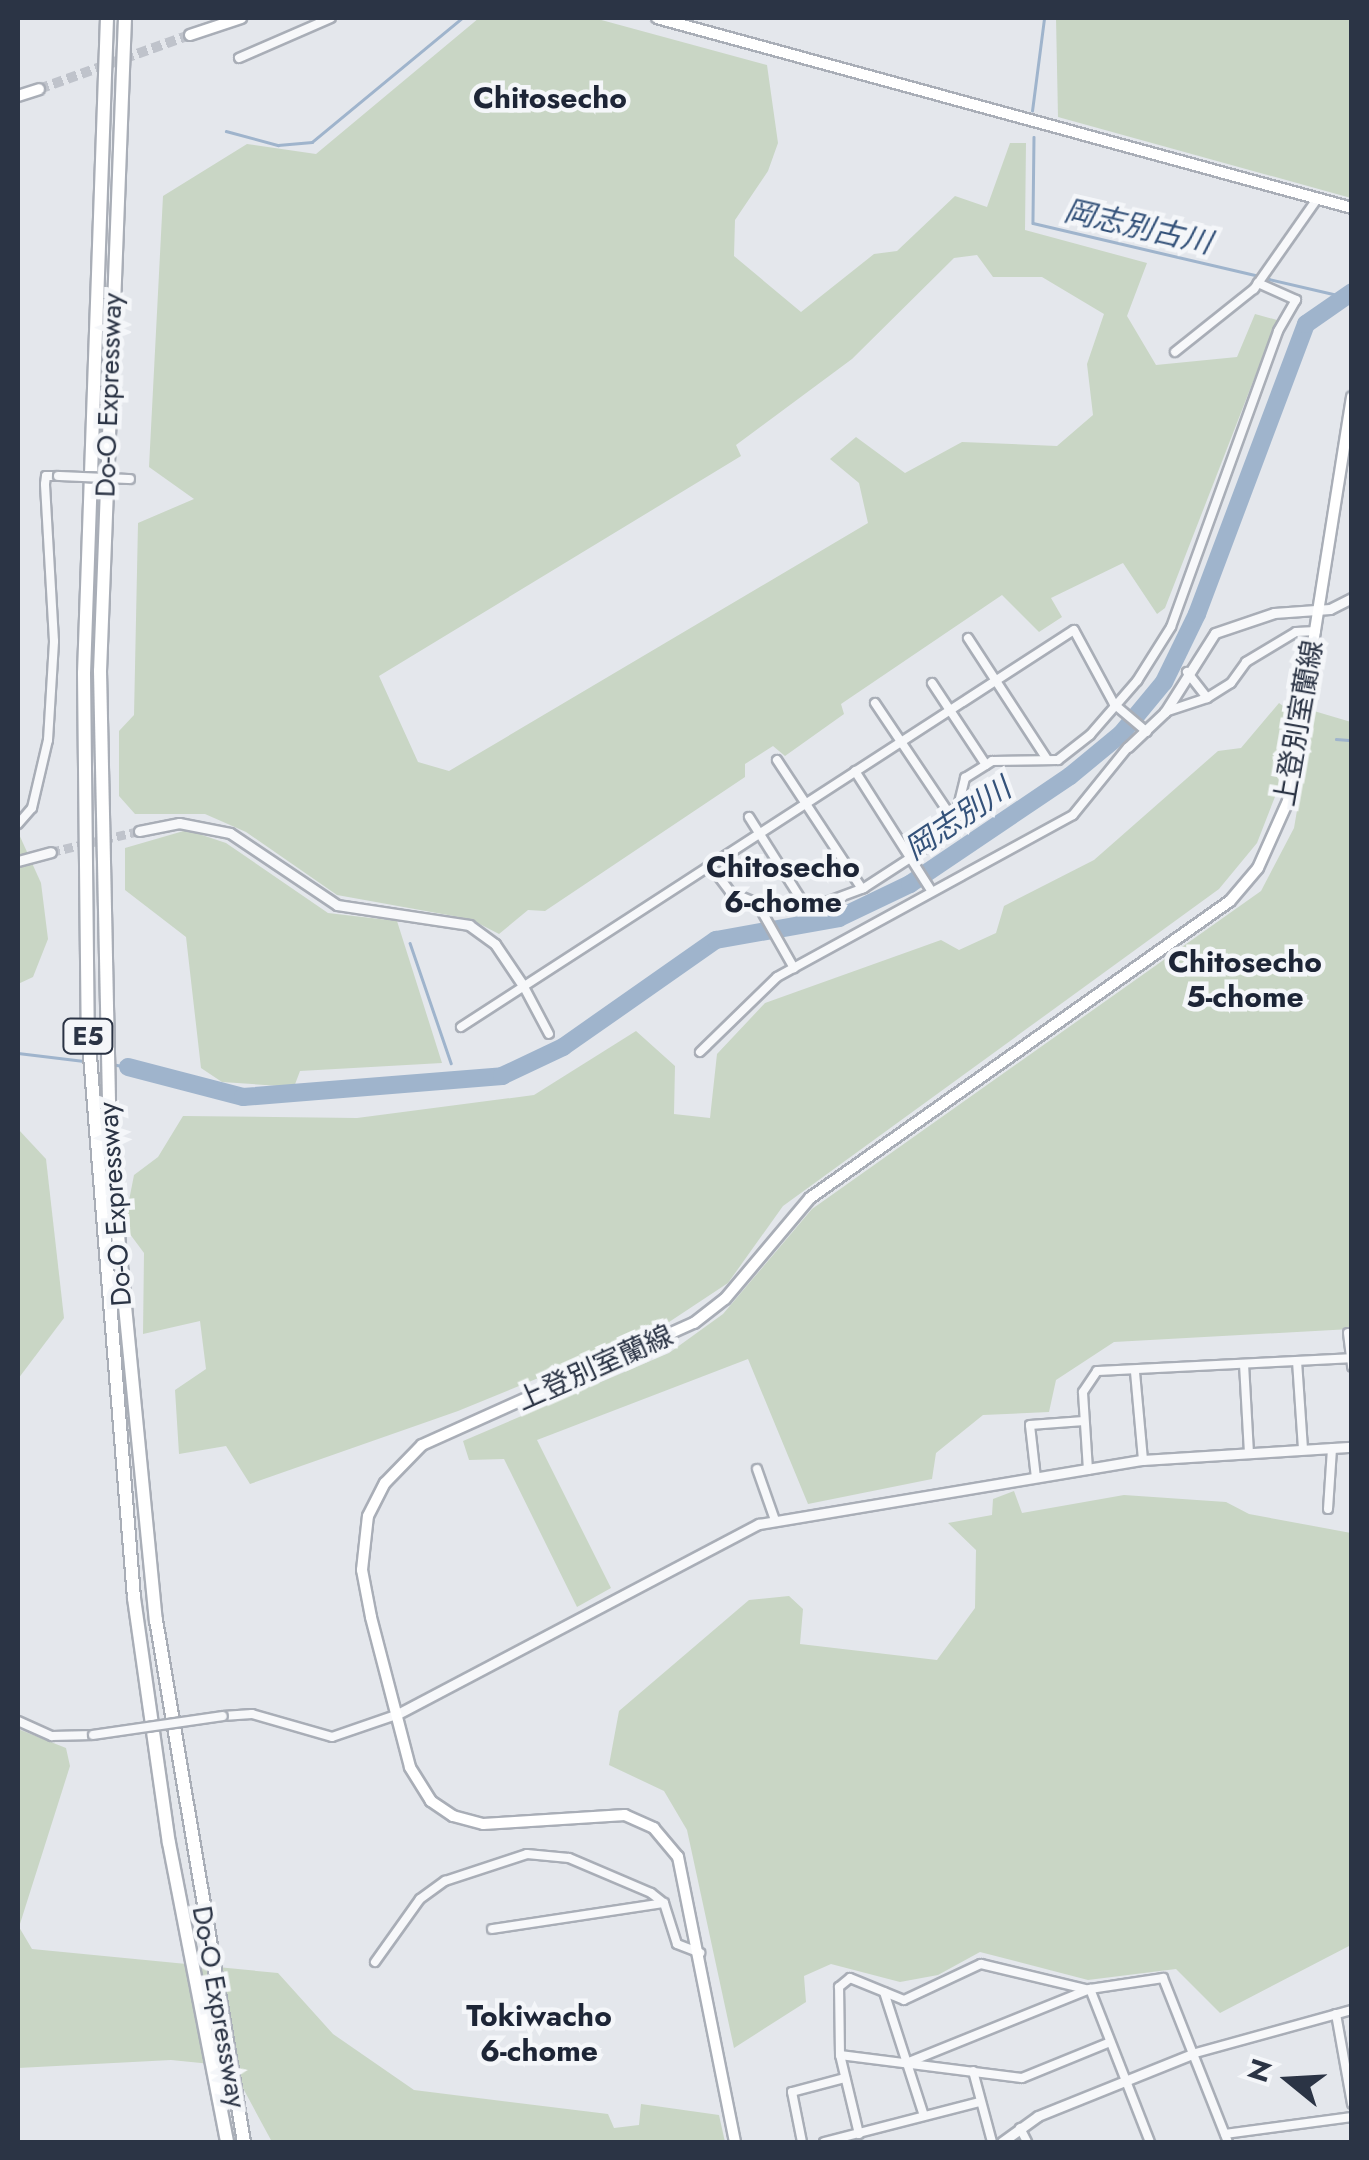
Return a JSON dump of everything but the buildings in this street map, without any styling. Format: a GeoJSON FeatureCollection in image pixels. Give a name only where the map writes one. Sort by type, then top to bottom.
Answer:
{"type":"FeatureCollection","features":[{"type":"Feature","properties":{"kind":"highway","name":"Do-O Expressway"},"geometry":{"type":"LineString","coordinates":[[107,18],[84,673],[88,1031],[134,1598],[227,2142]]}},
{"type":"Feature","properties":{"kind":"highway","name":"Do-O Expressway"},"geometry":{"type":"LineString","coordinates":[[125,18],[100,671],[110,1153],[156,1620],[224,2045],[244,2142]]}},
{"type":"Feature","properties":{"kind":"main road"},"geometry":{"type":"LineString","coordinates":[[190,35],[239,18]]}},
{"type":"Feature","properties":{"kind":"main road"},"geometry":{"type":"LineString","coordinates":[[657,18],[1352,208]]}},
{"type":"Feature","properties":{"kind":"main road"},"geometry":{"type":"LineString","coordinates":[[18,96],[38,89]]}},
{"type":"Feature","properties":{"kind":"main road","name":"上登別室蘭線"},"geometry":{"type":"LineString","coordinates":[[736,2142],[684,1870],[654,1828],[608,1812],[483,1824],[453,1816],[419,1786],[396,1715],[362,1551],[375,1498],[396,1468],[458,1427],[694,1323],[726,1299],[810,1198],[1230,901],[1258,868],[1288,801],[1352,397]]}},
{"type":"Feature","properties":{"kind":"street"},"geometry":{"type":"LineString","coordinates":[[239,58],[332,18]]}},
{"type":"Feature","properties":{"kind":"street"},"geometry":{"type":"LineString","coordinates":[[1175,352],[1258,283],[1317,199]]}},
{"type":"Feature","properties":{"kind":"street"},"geometry":{"type":"LineString","coordinates":[[762,910],[862,889],[952,831],[965,778],[986,765],[1058,760],[1090,735],[1117,706],[1171,627],[1278,331],[1296,300],[1258,283]]}},
{"type":"Feature","properties":{"kind":"street"},"geometry":{"type":"LineString","coordinates":[[18,824],[32,808],[48,740],[54,641],[46,476],[130,479]]}},
{"type":"Feature","properties":{"kind":"street"},"geometry":{"type":"LineString","coordinates":[[700,1052],[770,982],[929,889],[1074,816],[1128,746],[1165,712],[1203,644],[1227,628],[1274,614],[1319,610],[1352,598]]}},
{"type":"Feature","properties":{"kind":"street"},"geometry":{"type":"LineString","coordinates":[[461,1027],[1074,630],[1117,706],[1147,732]]}},
{"type":"Feature","properties":{"kind":"street"},"geometry":{"type":"LineString","coordinates":[[1165,712],[1207,698],[1231,683],[1246,662],[1296,632],[1316,631]]}},
{"type":"Feature","properties":{"kind":"street"},"geometry":{"type":"LineString","coordinates":[[968,638],[1048,760]]}},
{"type":"Feature","properties":{"kind":"street"},"geometry":{"type":"LineString","coordinates":[[1186,672],[1207,698]]}},
{"type":"Feature","properties":{"kind":"street"},"geometry":{"type":"LineString","coordinates":[[932,683],[986,765]]}},
{"type":"Feature","properties":{"kind":"street"},"geometry":{"type":"LineString","coordinates":[[876,703],[954,822]]}},
{"type":"Feature","properties":{"kind":"street"},"geometry":{"type":"LineString","coordinates":[[777,760],[862,889]]}},
{"type":"Feature","properties":{"kind":"street"},"geometry":{"type":"LineString","coordinates":[[855,771],[929,889]]}},
{"type":"Feature","properties":{"kind":"street"},"geometry":{"type":"LineString","coordinates":[[749,816],[804,904]]}},
{"type":"Feature","properties":{"kind":"street"},"geometry":{"type":"LineString","coordinates":[[139,831],[179,824],[230,833],[337,905],[469,925],[495,944],[524,986],[549,1034]]}},
{"type":"Feature","properties":{"kind":"street"},"geometry":{"type":"LineString","coordinates":[[18,861],[50,852]]}},
{"type":"Feature","properties":{"kind":"street"},"geometry":{"type":"LineString","coordinates":[[710,865],[730,892],[762,910],[794,968]]}},
{"type":"Feature","properties":{"kind":"street"},"geometry":{"type":"LineString","coordinates":[[1348,1333],[1352,1366]]}},
{"type":"Feature","properties":{"kind":"street"},"geometry":{"type":"LineString","coordinates":[[1088,1470],[1083,1386],[1092,1374],[1351,1358]]}},
{"type":"Feature","properties":{"kind":"street"},"geometry":{"type":"LineString","coordinates":[[1297,1361],[1303,1449]]}},
{"type":"Feature","properties":{"kind":"street"},"geometry":{"type":"LineString","coordinates":[[1244,1364],[1249,1453]]}},
{"type":"Feature","properties":{"kind":"street"},"geometry":{"type":"LineString","coordinates":[[1136,1372],[1143,1460]]}},
{"type":"Feature","properties":{"kind":"street"},"geometry":{"type":"LineString","coordinates":[[1036,1478],[1030,1426],[1084,1421]]}},
{"type":"Feature","properties":{"kind":"street"},"geometry":{"type":"LineString","coordinates":[[18,1722],[52,1736],[93,1736],[252,1714],[332,1736],[396,1715],[729,1536],[775,1520],[1143,1460],[1352,1447]]}},
{"type":"Feature","properties":{"kind":"street"},"geometry":{"type":"LineString","coordinates":[[1328,1509],[1332,1448]]}},
{"type":"Feature","properties":{"kind":"street"},"geometry":{"type":"LineString","coordinates":[[757,1469],[775,1520]]}},
{"type":"Feature","properties":{"kind":"street"},"geometry":{"type":"LineString","coordinates":[[376,1962],[420,1898],[444,1881],[527,1854],[570,1858],[664,1903],[677,1944],[700,1953]]}},
{"type":"Feature","properties":{"kind":"street"},"geometry":{"type":"LineString","coordinates":[[492,1928],[664,1903]]}},
{"type":"Feature","properties":{"kind":"street"},"geometry":{"type":"LineString","coordinates":[[859,2134],[840,2054],[838,1987],[850,1978],[904,2000],[982,1964],[1090,1989]]}},
{"type":"Feature","properties":{"kind":"street"},"geometry":{"type":"LineString","coordinates":[[909,2062],[1090,1989],[1164,1978],[1226,2138],[1352,2117]]}},
{"type":"Feature","properties":{"kind":"street"},"geometry":{"type":"LineString","coordinates":[[1090,1989],[1149,2142]]}},
{"type":"Feature","properties":{"kind":"street"},"geometry":{"type":"LineString","coordinates":[[884,1991],[924,2116]]}},
{"type":"Feature","properties":{"kind":"street"},"geometry":{"type":"LineString","coordinates":[[1002,2142],[1020,2128],[1192,2054],[1352,2010]]}},
{"type":"Feature","properties":{"kind":"street"},"geometry":{"type":"LineString","coordinates":[[1336,2014],[1352,2104]]}},
{"type":"Feature","properties":{"kind":"street"},"geometry":{"type":"LineString","coordinates":[[840,2054],[1022,2078],[1110,2042]]}},
{"type":"Feature","properties":{"kind":"street"},"geometry":{"type":"LineString","coordinates":[[972,2071],[992,2142]]}},
{"type":"Feature","properties":{"kind":"street"},"geometry":{"type":"LineString","coordinates":[[802,2142],[792,2092],[845,2078]]}},
{"type":"Feature","properties":{"kind":"street"},"geometry":{"type":"LineString","coordinates":[[824,2142],[980,2102]]}},
{"type":"Feature","properties":{"kind":"street"},"geometry":{"type":"LineString","coordinates":[[1020,2128],[1027,2142]]}},
{"type":"Feature","properties":{"kind":"green space"},"geometry":{"type":"Polygon","coordinates":[[[479,18],[594,18],[767,65],[778,143],[768,171],[735,220],[734,256],[801,312],[874,254],[897,251],[955,196],[987,207],[1010,143],[1026,143],[1025,230],[1147,263],[1127,316],[1156,365],[1237,357],[1255,314],[1277,320],[1165,608],[1157,614],[1123,563],[1051,598],[1062,617],[1039,632],[1002,595],[841,704],[844,714],[785,756],[773,746],[745,764],[745,777],[545,911],[528,910],[499,934],[470,919],[337,895],[246,832],[205,814],[135,814],[119,796],[119,731],[134,715],[138,523],[194,499],[149,467],[163,196],[247,144],[316,154],[479,18]],[[977,255],[954,258],[852,359],[736,445],[741,456],[379,676],[418,762],[449,771],[868,523],[859,483],[830,459],[856,437],[905,473],[962,442],[1057,446],[1093,415],[1087,364],[1104,314],[1042,277],[993,277],[977,255]]]}},
{"type":"Feature","properties":{"kind":"green space"},"geometry":{"type":"Polygon","coordinates":[[[1056,18],[1351,18],[1351,198],[1058,117],[1056,18]]]}},
{"type":"Feature","properties":{"kind":"green space"},"geometry":{"type":"Polygon","coordinates":[[[1279,703],[1290,711],[1278,789],[1257,843],[1219,889],[783,1206],[728,1283],[660,1328],[458,1411],[250,1484],[226,1446],[179,1454],[175,1390],[206,1369],[200,1321],[143,1334],[144,1253],[124,1226],[134,1175],[158,1157],[183,1116],[357,1118],[534,1095],[636,1031],[675,1066],[674,1114],[710,1118],[717,1054],[765,1003],[941,940],[959,950],[996,933],[1004,906],[1094,860],[1218,751],[1241,748],[1279,703]]]}},
{"type":"Feature","properties":{"kind":"green space"},"geometry":{"type":"Polygon","coordinates":[[[1314,711],[1351,722],[1351,1329],[1114,1342],[1056,1380],[1049,1412],[983,1415],[936,1453],[932,1479],[808,1504],[748,1359],[537,1440],[611,1588],[577,1607],[504,1459],[469,1460],[463,1441],[669,1353],[723,1314],[812,1209],[1261,891],[1294,828],[1314,711]]]}},
{"type":"Feature","properties":{"kind":"green space"},"geometry":{"type":"Polygon","coordinates":[[[187,830],[226,843],[328,913],[397,921],[442,1063],[300,1071],[294,1087],[222,1082],[201,1068],[186,937],[125,890],[125,848],[187,830]]]}},
{"type":"Feature","properties":{"kind":"green space"},"geometry":{"type":"Polygon","coordinates":[[[18,832],[41,883],[48,939],[33,977],[18,984],[18,832]]]}},
{"type":"Feature","properties":{"kind":"green space"},"geometry":{"type":"Polygon","coordinates":[[[18,1129],[46,1159],[64,1318],[18,1379],[18,1129]]]}},
{"type":"Feature","properties":{"kind":"green space"},"geometry":{"type":"Polygon","coordinates":[[[1014,1491],[1022,1513],[1124,1495],[1226,1502],[1249,1514],[1351,1533],[1351,1945],[1220,2013],[1176,1969],[1088,1980],[980,1952],[938,1975],[900,1982],[831,1964],[804,1976],[806,2002],[734,2048],[687,1830],[664,1791],[609,1765],[619,1711],[749,1600],[789,1596],[803,1609],[800,1644],[937,1660],[975,1608],[976,1550],[948,1523],[992,1515],[993,1499],[1014,1491]]]}},
{"type":"Feature","properties":{"kind":"green space"},"geometry":{"type":"Polygon","coordinates":[[[18,1729],[66,1748],[70,1766],[19,1927],[32,1949],[278,1973],[333,2034],[414,2090],[608,2114],[614,2128],[639,2125],[641,2104],[719,2115],[725,2142],[272,2142],[231,2066],[171,2060],[18,2068],[18,1729]]]}},
{"type":"Feature","properties":{"kind":"waterway"},"geometry":{"type":"LineString","coordinates":[[226,131],[278,145],[312,142],[462,18]]}},
{"type":"Feature","properties":{"kind":"waterway","name":"岡志別古川"},"geometry":{"type":"LineString","coordinates":[[1032,111],[1044,18]]}},
{"type":"Feature","properties":{"kind":"waterway","name":"岡志別古川"},"geometry":{"type":"LineString","coordinates":[[1034,137],[1033,223],[1259,276]]}},
{"type":"Feature","properties":{"kind":"waterway","name":"岡志別古川"},"geometry":{"type":"LineString","coordinates":[[1269,279],[1338,295]]}},
{"type":"Feature","properties":{"kind":"waterway","name":"岡志別川"},"geometry":{"type":"LineString","coordinates":[[128,1067],[243,1097],[502,1076],[563,1047],[716,940],[839,918],[910,884],[1070,776],[1121,734],[1164,682],[1197,614],[1306,324],[1352,292]]}},
{"type":"Feature","properties":{"kind":"waterway"},"geometry":{"type":"LineString","coordinates":[[1336,739],[1352,740]]}},
{"type":"Feature","properties":{"kind":"waterway"},"geometry":{"type":"LineString","coordinates":[[410,943],[451,1063]]}},
{"type":"Feature","properties":{"kind":"waterway","name":"岡志別川"},"geometry":{"type":"LineString","coordinates":[[18,1053],[84,1061]]}},
{"type":"Feature","properties":{"kind":"waterway","name":"岡志別川"},"geometry":{"type":"LineString","coordinates":[[111,1064],[128,1067]]}},
{"type":"Feature","properties":{"kind":"tunnel"},"geometry":{"type":"LineString","coordinates":[[39,89],[190,35]]}},
{"type":"Feature","properties":{"kind":"tunnel"},"geometry":{"type":"LineString","coordinates":[[51,852],[139,831]]}},
{"type":"Feature","properties":{"kind":"district","name":"Chitosecho"},"geometry":{"type":"Point","coordinates":[550,98]}},
{"type":"Feature","properties":{"kind":"district","name":"Chitosecho 6-chome"},"geometry":{"type":"Point","coordinates":[783,884]}},
{"type":"Feature","properties":{"kind":"district","name":"Chitosecho 5-chome"},"geometry":{"type":"Point","coordinates":[1245,979]}},
{"type":"Feature","properties":{"kind":"district","name":"Tokiwacho 6-chome"},"geometry":{"type":"Point","coordinates":[539,2033]}}]}
